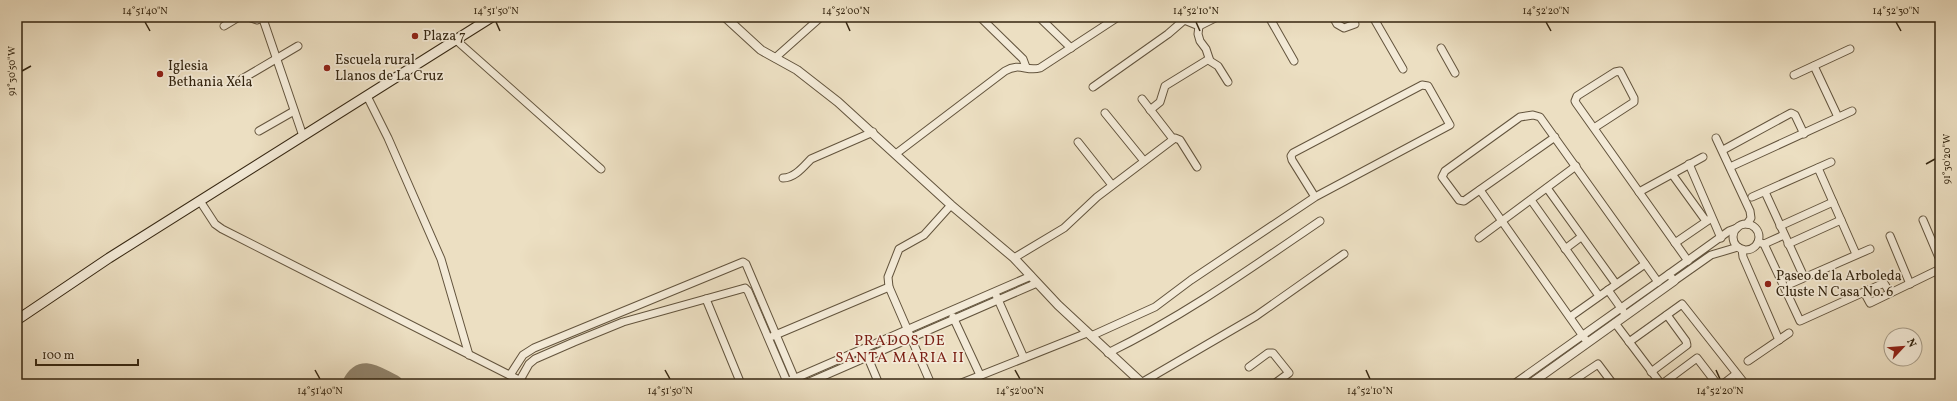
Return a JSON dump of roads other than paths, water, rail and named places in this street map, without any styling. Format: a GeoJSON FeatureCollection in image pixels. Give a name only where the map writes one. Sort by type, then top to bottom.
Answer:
{"type":"FeatureCollection","features":[{"type":"Feature","properties":{"kind":"main road"},"geometry":{"type":"LineString","coordinates":[[17,320],[109,258],[489,18]]}},
{"type":"Feature","properties":{"kind":"street"},"geometry":{"type":"LineString","coordinates":[[224,26],[239,17]]}},
{"type":"Feature","properties":{"kind":"street"},"geometry":{"type":"LineString","coordinates":[[248,17],[257,20],[265,18],[276,58],[303,136]]}},
{"type":"Feature","properties":{"kind":"street"},"geometry":{"type":"LineString","coordinates":[[725,17],[761,50],[797,70],[818,85],[873,132],[951,205],[1014,258],[1089,335],[1142,383],[1256,316],[1344,254]]}},
{"type":"Feature","properties":{"kind":"street"},"geometry":{"type":"LineString","coordinates":[[775,58],[821,17]]}},
{"type":"Feature","properties":{"kind":"street"},"geometry":{"type":"LineString","coordinates":[[980,17],[1022,60],[1026,67]]}},
{"type":"Feature","properties":{"kind":"street"},"geometry":{"type":"LineString","coordinates":[[1039,17],[1071,48]]}},
{"type":"Feature","properties":{"kind":"street"},"geometry":{"type":"LineString","coordinates":[[896,153],[1005,71],[1018,66],[1034,69],[1040,68],[1118,17]]}},
{"type":"Feature","properties":{"kind":"street"},"geometry":{"type":"LineString","coordinates":[[1093,88],[1168,34],[1180,19],[1199,26],[1217,17]]}},
{"type":"Feature","properties":{"kind":"street"},"geometry":{"type":"LineString","coordinates":[[1269,17],[1294,61]]}},
{"type":"Feature","properties":{"kind":"street"},"geometry":{"type":"LineString","coordinates":[[1333,17],[1338,24],[1344,28],[1355,24]]}},
{"type":"Feature","properties":{"kind":"street"},"geometry":{"type":"LineString","coordinates":[[1373,17],[1403,69]]}},
{"type":"Feature","properties":{"kind":"street"},"geometry":{"type":"LineString","coordinates":[[1199,26],[1198,38],[1208,52],[1209,59],[1218,66],[1228,82]]}},
{"type":"Feature","properties":{"kind":"street"},"geometry":{"type":"LineString","coordinates":[[456,40],[601,169]]}},
{"type":"Feature","properties":{"kind":"street"},"geometry":{"type":"LineString","coordinates":[[242,79],[298,46]]}},
{"type":"Feature","properties":{"kind":"street"},"geometry":{"type":"LineString","coordinates":[[1441,48],[1455,73]]}},
{"type":"Feature","properties":{"kind":"street"},"geometry":{"type":"LineString","coordinates":[[1794,75],[1850,49]]}},
{"type":"Feature","properties":{"kind":"street"},"geometry":{"type":"LineString","coordinates":[[1150,110],[1160,102],[1166,86],[1209,59]]}},
{"type":"Feature","properties":{"kind":"street"},"geometry":{"type":"LineString","coordinates":[[1814,66],[1838,117]]}},
{"type":"Feature","properties":{"kind":"street"},"geometry":{"type":"LineString","coordinates":[[1594,128],[1634,102],[1634,98],[1620,71],[1615,72],[1575,99],[1594,128],[1688,261]]}},
{"type":"Feature","properties":{"kind":"street"},"geometry":{"type":"LineString","coordinates":[[959,384],[1024,358],[1089,335],[1155,307],[1191,280],[1314,197],[1450,125],[1428,86],[1422,85],[1293,153],[1291,156],[1292,160],[1314,197]]}},
{"type":"Feature","properties":{"kind":"street"},"geometry":{"type":"LineString","coordinates":[[367,96],[394,151],[441,259],[469,355]]}},
{"type":"Feature","properties":{"kind":"street"},"geometry":{"type":"LineString","coordinates":[[1142,99],[1173,139]]}},
{"type":"Feature","properties":{"kind":"street"},"geometry":{"type":"LineString","coordinates":[[259,131],[294,111]]}},
{"type":"Feature","properties":{"kind":"street"},"geometry":{"type":"LineString","coordinates":[[1730,167],[1852,111]]}},
{"type":"Feature","properties":{"kind":"street"},"geometry":{"type":"LineString","coordinates":[[1105,112],[1144,162]]}},
{"type":"Feature","properties":{"kind":"street"},"geometry":{"type":"LineString","coordinates":[[1723,150],[1791,113],[1795,115],[1804,134]]}},
{"type":"Feature","properties":{"kind":"street"},"geometry":{"type":"LineString","coordinates":[[1555,137],[1466,201],[1460,201],[1442,177],[1442,174],[1520,118],[1533,115],[1540,117],[1555,137],[1576,166],[1658,282]]}},
{"type":"Feature","properties":{"kind":"street"},"geometry":{"type":"LineString","coordinates":[[783,178],[790,177],[806,166],[812,159],[873,132]]}},
{"type":"Feature","properties":{"kind":"street"},"geometry":{"type":"LineString","coordinates":[[1014,258],[1064,228],[1097,197],[1173,139],[1177,138],[1180,140],[1197,167]]}},
{"type":"Feature","properties":{"kind":"street"},"geometry":{"type":"LineString","coordinates":[[1530,384],[1627,315],[1672,278],[1688,261],[1729,231],[1747,224],[1751,214],[1723,150],[1716,138]]}},
{"type":"Feature","properties":{"kind":"street"},"geometry":{"type":"LineString","coordinates":[[1078,142],[1112,185]]}},
{"type":"Feature","properties":{"kind":"street"},"geometry":{"type":"LineString","coordinates":[[1639,192],[1703,157]]}},
{"type":"Feature","properties":{"kind":"street"},"geometry":{"type":"LineString","coordinates":[[1752,197],[1831,162]]}},
{"type":"Feature","properties":{"kind":"street"},"geometry":{"type":"LineString","coordinates":[[1689,164],[1709,219]]}},
{"type":"Feature","properties":{"kind":"street"},"geometry":{"type":"LineString","coordinates":[[1479,238],[1576,166]]}},
{"type":"Feature","properties":{"kind":"street"},"geometry":{"type":"LineString","coordinates":[[1818,168],[1856,254]]}},
{"type":"Feature","properties":{"kind":"street"},"geometry":{"type":"LineString","coordinates":[[1672,174],[1709,219],[1721,238]]}},
{"type":"Feature","properties":{"kind":"street"},"geometry":{"type":"LineString","coordinates":[[1547,188],[1616,284]]}},
{"type":"Feature","properties":{"kind":"street"},"geometry":{"type":"LineString","coordinates":[[1480,190],[1587,343]]}},
{"type":"Feature","properties":{"kind":"street"},"geometry":{"type":"LineString","coordinates":[[1765,192],[1804,278]]}},
{"type":"Feature","properties":{"kind":"street"},"geometry":{"type":"LineString","coordinates":[[1531,200],[1599,296]]}},
{"type":"Feature","properties":{"kind":"street"},"geometry":{"type":"LineString","coordinates":[[200,201],[215,224],[222,229],[523,382],[529,364],[535,359],[574,342],[623,322],[746,288],[786,383],[796,381],[820,368],[1031,276]]}},
{"type":"Feature","properties":{"kind":"street"},"geometry":{"type":"LineString","coordinates":[[1780,226],[1833,202]]}},
{"type":"Feature","properties":{"kind":"street"},"geometry":{"type":"LineString","coordinates":[[931,384],[889,287],[888,277],[899,249],[924,235],[951,205]]}},
{"type":"Feature","properties":{"kind":"street"},"geometry":{"type":"LineString","coordinates":[[1675,243],[1709,219]]}},
{"type":"Feature","properties":{"kind":"street"},"geometry":{"type":"LineString","coordinates":[[1788,244],[1841,220]]}},
{"type":"Feature","properties":{"kind":"street"},"geometry":{"type":"LineString","coordinates":[[1923,220],[1940,260]]}},
{"type":"Feature","properties":{"kind":"street"},"geometry":{"type":"LineString","coordinates":[[1108,353],[1151,331],[1208,298],[1320,221]]}},
{"type":"Feature","properties":{"kind":"street"},"geometry":{"type":"LineString","coordinates":[[1747,224],[1757,231],[1761,243],[1800,321],[1884,283],[1890,293]]}},
{"type":"Feature","properties":{"kind":"street"},"geometry":{"type":"LineString","coordinates":[[1737,228],[1733,236],[1740,248],[1779,340]]}},
{"type":"Feature","properties":{"kind":"street"},"geometry":{"type":"LineString","coordinates":[[1514,384],[1658,282],[1672,278],[1711,255],[1740,248],[1749,250],[1761,243],[1784,235]]}},
{"type":"Feature","properties":{"kind":"street"},"geometry":{"type":"LineString","coordinates":[[1890,236],[1910,284]]}},
{"type":"Feature","properties":{"kind":"street"},"geometry":{"type":"LineString","coordinates":[[1565,249],[1582,237]]}},
{"type":"Feature","properties":{"kind":"street"},"geometry":{"type":"LineString","coordinates":[[1790,284],[1870,249]]}},
{"type":"Feature","properties":{"kind":"street"},"geometry":{"type":"LineString","coordinates":[[510,375],[522,355],[534,348],[743,262],[746,264],[796,381]]}},
{"type":"Feature","properties":{"kind":"street"},"geometry":{"type":"LineString","coordinates":[[1570,317],[1645,264]]}},
{"type":"Feature","properties":{"kind":"street"},"geometry":{"type":"LineString","coordinates":[[1864,292],[1870,303],[1940,269]]}},
{"type":"Feature","properties":{"kind":"street"},"geometry":{"type":"LineString","coordinates":[[805,384],[1037,283]]}},
{"type":"Feature","properties":{"kind":"street"},"geometry":{"type":"LineString","coordinates":[[768,338],[889,287]]}},
{"type":"Feature","properties":{"kind":"street"},"geometry":{"type":"LineString","coordinates":[[1608,290],[1620,309],[1627,315]]}},
{"type":"Feature","properties":{"kind":"street"},"geometry":{"type":"LineString","coordinates":[[995,292],[1024,358]]}},
{"type":"Feature","properties":{"kind":"street"},"geometry":{"type":"LineString","coordinates":[[706,299],[742,384]]}},
{"type":"Feature","properties":{"kind":"street"},"geometry":{"type":"LineString","coordinates":[[1629,342],[1682,304],[1745,384]]}},
{"type":"Feature","properties":{"kind":"street"},"geometry":{"type":"LineString","coordinates":[[630,309],[633,319]]}},
{"type":"Feature","properties":{"kind":"street"},"geometry":{"type":"LineString","coordinates":[[951,311],[980,375]]}},
{"type":"Feature","properties":{"kind":"street"},"geometry":{"type":"LineString","coordinates":[[620,313],[623,322]]}},
{"type":"Feature","properties":{"kind":"street"},"geometry":{"type":"LineString","coordinates":[[1651,372],[1687,344],[1667,315]]}},
{"type":"Feature","properties":{"kind":"street"},"geometry":{"type":"LineString","coordinates":[[1615,323],[1661,384],[1697,358],[1717,384]]}},
{"type":"Feature","properties":{"kind":"street"},"geometry":{"type":"LineString","coordinates":[[571,333],[574,342]]}},
{"type":"Feature","properties":{"kind":"street"},"geometry":{"type":"LineString","coordinates":[[1748,361],[1789,333]]}},
{"type":"Feature","properties":{"kind":"street"},"geometry":{"type":"LineString","coordinates":[[864,349],[879,384]]}},
{"type":"Feature","properties":{"kind":"street"},"geometry":{"type":"LineString","coordinates":[[1249,367],[1268,353],[1273,353],[1290,373],[1274,384]]}},
{"type":"Feature","properties":{"kind":"street"},"geometry":{"type":"LineString","coordinates":[[1568,384],[1597,364],[1601,366],[1610,383]]}},
{"type":"Feature","properties":{"kind":"street"},"geometry":{"type":"LineString","coordinates":[[820,368],[826,384]]}},
{"type":"Feature","properties":{"kind":"street"},"geometry":{"type":"LineString","coordinates":[[1723,384],[1736,374]]}},
{"type":"Feature","properties":{"kind":"place","name":"Plaza 7"},"geometry":{"type":"Point","coordinates":[415,36]}},
{"type":"Feature","properties":{"kind":"place","name":"Escuela rural Llanos de La Cruz"},"geometry":{"type":"Point","coordinates":[327,68]}},
{"type":"Feature","properties":{"kind":"place","name":"Iglesia Bethania Xela"},"geometry":{"type":"Point","coordinates":[160,74]}},
{"type":"Feature","properties":{"kind":"place","name":"Paseo de la Arboleda Cluste N Casa No. 6"},"geometry":{"type":"Point","coordinates":[1768,284]}},
{"type":"Feature","properties":{"kind":"district","name":"PRADOS DE SANTA MARIA II"},"geometry":{"type":"Point","coordinates":[900,350]}}]}
